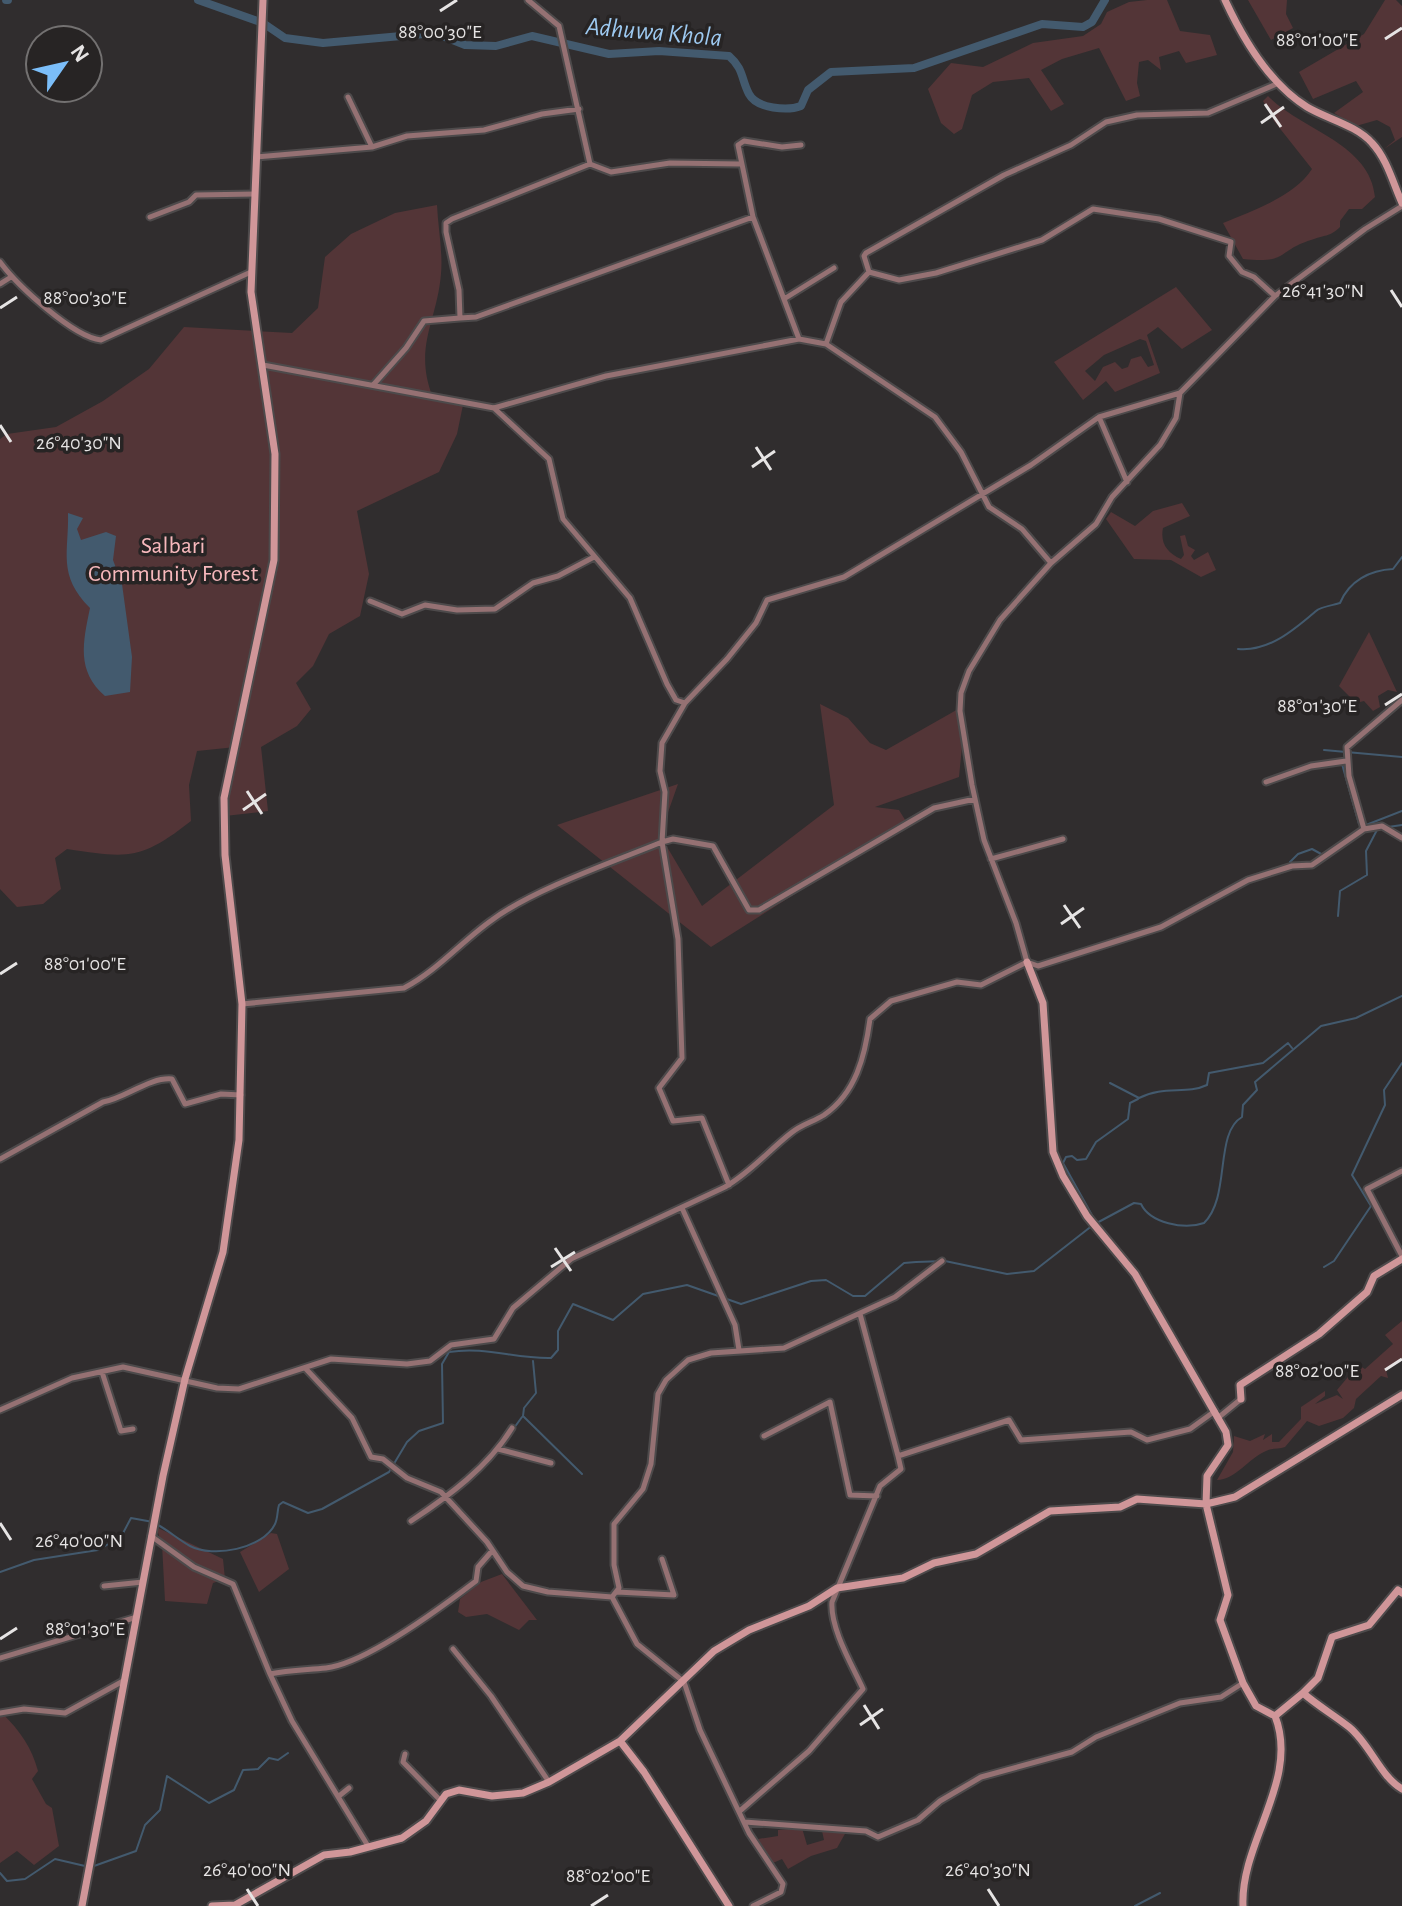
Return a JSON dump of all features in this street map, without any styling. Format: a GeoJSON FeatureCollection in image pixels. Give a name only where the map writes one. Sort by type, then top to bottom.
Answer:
{"type":"FeatureCollection","features":[{"type":"Feature","properties":{"kind":"street"},"geometry":{"type":"LineString","coordinates":[[82,1906],[154,1518],[185,1379],[223,1252],[242,1095],[242,1004],[225,855],[224,798],[274,560],[275,454],[252,306],[251,272],[263,0]]}},
{"type":"Feature","properties":{"kind":"street"},"geometry":{"type":"LineString","coordinates":[[528,0],[538,12],[555,21],[564,42],[590,164]]}},
{"type":"Feature","properties":{"kind":"street"},"geometry":{"type":"LineString","coordinates":[[1225,0],[1248,41],[1279,83],[1304,105],[1370,140],[1381,154],[1402,205],[1275,296],[1180,393],[1169,431],[1112,497],[1096,524],[1051,563],[1000,620],[969,671],[961,693],[960,711],[975,799],[991,859],[1043,1003],[1053,1152],[1063,1176],[1087,1216],[1135,1274],[1191,1375],[1217,1414],[1228,1445],[1207,1476],[1206,1504],[1228,1595],[1220,1620],[1243,1683],[1256,1706],[1275,1716],[1284,1748],[1266,1819],[1242,1887],[1243,1906]]}},
{"type":"Feature","properties":{"kind":"street"},"geometry":{"type":"LineString","coordinates":[[869,272],[864,256],[866,253],[1004,175],[1071,145],[1106,122],[1137,115],[1208,113],[1279,83]]}},
{"type":"Feature","properties":{"kind":"street"},"geometry":{"type":"LineString","coordinates":[[348,97],[372,147]]}},
{"type":"Feature","properties":{"kind":"street"},"geometry":{"type":"LineString","coordinates":[[256,157],[372,147],[407,136],[484,130],[542,114],[579,109]]}},
{"type":"Feature","properties":{"kind":"street"},"geometry":{"type":"LineString","coordinates":[[799,339],[753,217],[740,164],[739,142],[782,147],[801,145]]}},
{"type":"Feature","properties":{"kind":"street"},"geometry":{"type":"LineString","coordinates":[[460,318],[459,290],[446,223],[590,164],[611,172],[670,163],[740,164]]}},
{"type":"Feature","properties":{"kind":"street"},"geometry":{"type":"LineString","coordinates":[[150,217],[189,202],[196,195],[255,194]]}},
{"type":"Feature","properties":{"kind":"street"},"geometry":{"type":"LineString","coordinates":[[869,272],[899,280],[936,273],[1042,240],[1087,210],[1101,210],[1159,219],[1231,242],[1229,256],[1236,266],[1275,296]]}},
{"type":"Feature","properties":{"kind":"street"},"geometry":{"type":"LineString","coordinates":[[374,384],[406,348],[424,321],[476,317],[648,252],[753,217]]}},
{"type":"Feature","properties":{"kind":"street"},"geometry":{"type":"LineString","coordinates":[[0,262],[11,277],[79,331],[101,340],[251,272]]}},
{"type":"Feature","properties":{"kind":"street"},"geometry":{"type":"LineString","coordinates":[[784,299],[834,268]]}},
{"type":"Feature","properties":{"kind":"street"},"geometry":{"type":"LineString","coordinates":[[826,344],[841,302],[869,272]]}},
{"type":"Feature","properties":{"kind":"street"},"geometry":{"type":"LineString","coordinates":[[0,284],[11,277]]}},
{"type":"Feature","properties":{"kind":"street"},"geometry":{"type":"LineString","coordinates":[[263,365],[494,408],[606,376],[799,339],[826,344],[935,417],[961,452],[989,507],[1022,529],[1051,563]]}},
{"type":"Feature","properties":{"kind":"street"},"geometry":{"type":"LineString","coordinates":[[729,1185],[702,1118],[673,1121],[659,1088],[682,1058],[678,939],[662,842],[665,792],[660,758],[662,743],[685,703],[756,623],[767,600],[844,577],[1031,465],[1065,438],[1099,417],[1180,393]]}},
{"type":"Feature","properties":{"kind":"street"},"geometry":{"type":"LineString","coordinates":[[494,408],[549,459],[563,519],[574,527],[594,557],[630,598],[667,684],[676,700],[685,703]]}},
{"type":"Feature","properties":{"kind":"street"},"geometry":{"type":"LineString","coordinates":[[1099,417],[1127,482]]}},
{"type":"Feature","properties":{"kind":"street"},"geometry":{"type":"LineString","coordinates":[[370,601],[402,614],[425,605],[457,610],[495,609],[533,583],[594,557]]}},
{"type":"Feature","properties":{"kind":"street"},"geometry":{"type":"LineString","coordinates":[[1363,824],[1346,761],[1346,749],[1402,700]]}},
{"type":"Feature","properties":{"kind":"street"},"geometry":{"type":"LineString","coordinates":[[1266,782],[1311,766],[1346,761]]}},
{"type":"Feature","properties":{"kind":"street"},"geometry":{"type":"LineString","coordinates":[[242,1004],[404,988],[419,981],[492,920],[520,904],[673,839],[713,846],[749,910],[759,910],[921,815],[975,799]]}},
{"type":"Feature","properties":{"kind":"street"},"geometry":{"type":"LineString","coordinates":[[0,1410],[72,1378],[123,1367],[217,1388],[239,1389],[331,1359],[407,1364],[430,1361],[451,1345],[494,1339],[513,1308],[571,1259],[745,1176],[790,1134],[828,1112],[850,1093],[866,1048],[870,1019],[879,1009],[899,998],[957,982],[981,985],[1027,962],[1038,966],[1161,927],[1236,885],[1282,869],[1312,865],[1363,824],[1382,826],[1402,838]]}},
{"type":"Feature","properties":{"kind":"street"},"geometry":{"type":"LineString","coordinates":[[991,859],[1063,839]]}},
{"type":"Feature","properties":{"kind":"street"},"geometry":{"type":"LineString","coordinates":[[0,1159],[103,1102],[117,1100],[163,1078],[172,1079],[185,1104],[221,1094],[242,1095]]}},
{"type":"Feature","properties":{"kind":"street"},"geometry":{"type":"LineString","coordinates":[[898,1456],[1009,1420],[1021,1440],[1131,1432],[1147,1440],[1190,1429],[1239,1404],[1240,1385],[1319,1334],[1367,1292],[1374,1276],[1402,1257],[1367,1189],[1402,1171]]}},
{"type":"Feature","properties":{"kind":"street"},"geometry":{"type":"LineString","coordinates":[[682,1208],[735,1325],[739,1350]]}},
{"type":"Feature","properties":{"kind":"street"},"geometry":{"type":"LineString","coordinates":[[753,1906],[783,1888],[745,1822],[700,1730],[681,1681],[637,1644],[615,1594],[614,1524],[643,1489],[651,1464],[658,1394],[666,1380],[688,1360],[739,1350],[784,1348],[908,1289],[942,1261]]}},
{"type":"Feature","properties":{"kind":"street"},"geometry":{"type":"LineString","coordinates":[[741,1810],[809,1751],[863,1689],[831,1616],[837,1588],[880,1486],[901,1469],[860,1314]]}},
{"type":"Feature","properties":{"kind":"street"},"geometry":{"type":"LineString","coordinates":[[305,1369],[352,1418],[371,1457],[446,1498],[507,1572],[523,1586],[548,1592],[674,1595],[662,1559]]}},
{"type":"Feature","properties":{"kind":"street"},"geometry":{"type":"LineString","coordinates":[[102,1372],[121,1431],[133,1429]]}},
{"type":"Feature","properties":{"kind":"street"},"geometry":{"type":"LineString","coordinates":[[212,1906],[246,1903],[324,1855],[402,1838],[418,1829],[446,1794],[459,1790],[492,1796],[523,1793],[549,1782],[620,1741],[681,1681],[727,1643],[770,1620],[809,1606],[837,1588],[903,1578],[934,1563],[976,1554],[1050,1511],[1120,1507],[1137,1499],[1206,1504],[1235,1497],[1402,1395]]}},
{"type":"Feature","properties":{"kind":"street"},"geometry":{"type":"LineString","coordinates":[[764,1436],[830,1402],[850,1495],[877,1496]]}},
{"type":"Feature","properties":{"kind":"street"},"geometry":{"type":"LineString","coordinates":[[411,1521],[446,1498],[498,1449],[512,1428]]}},
{"type":"Feature","properties":{"kind":"street"},"geometry":{"type":"LineString","coordinates":[[498,1449],[551,1463]]}},
{"type":"Feature","properties":{"kind":"street"},"geometry":{"type":"LineString","coordinates":[[152,1532],[194,1567],[233,1584],[292,1721],[368,1846]]}},
{"type":"Feature","properties":{"kind":"street"},"geometry":{"type":"LineString","coordinates":[[270,1674],[326,1668],[352,1660],[428,1616],[476,1581],[478,1567],[492,1551]]}},
{"type":"Feature","properties":{"kind":"street"},"geometry":{"type":"LineString","coordinates":[[104,1586],[143,1582]]}},
{"type":"Feature","properties":{"kind":"street"},"geometry":{"type":"LineString","coordinates":[[1275,1716],[1318,1678],[1332,1637],[1369,1625],[1398,1590],[1402,1593]]}},
{"type":"Feature","properties":{"kind":"street"},"geometry":{"type":"LineString","coordinates":[[0,1658],[137,1617]]}},
{"type":"Feature","properties":{"kind":"street"},"geometry":{"type":"LineString","coordinates":[[453,1649],[491,1696],[549,1782]]}},
{"type":"Feature","properties":{"kind":"street"},"geometry":{"type":"LineString","coordinates":[[0,1713],[24,1709],[65,1713],[126,1680]]}},
{"type":"Feature","properties":{"kind":"street"},"geometry":{"type":"LineString","coordinates":[[745,1822],[866,1831],[878,1837],[918,1820],[940,1801],[981,1777],[1072,1752],[1096,1737],[1180,1703],[1221,1697],[1243,1683]]}},
{"type":"Feature","properties":{"kind":"street"},"geometry":{"type":"LineString","coordinates":[[1303,1693],[1326,1714],[1349,1727],[1380,1761],[1392,1784],[1402,1789]]}},
{"type":"Feature","properties":{"kind":"street"},"geometry":{"type":"LineString","coordinates":[[620,1741],[644,1772],[729,1906]]}},
{"type":"Feature","properties":{"kind":"street"},"geometry":{"type":"LineString","coordinates":[[405,1754],[403,1762],[442,1802]]}},
{"type":"Feature","properties":{"kind":"street"},"geometry":{"type":"LineString","coordinates":[[339,1796],[349,1788]]}},
{"type":"Feature","properties":{"kind":"green space"},"geometry":{"type":"Polygon","coordinates":[[[1167,0],[1180,31],[1210,35],[1217,55],[1186,63],[1179,51],[1159,57],[1161,70],[1148,60],[1139,62],[1137,83],[1140,96],[1126,101],[1099,48],[1062,59],[1041,70],[1064,104],[1051,111],[1029,78],[993,82],[972,95],[962,129],[954,134],[941,123],[928,89],[951,63],[983,67],[1033,43],[1083,36],[1101,24],[1107,12],[1129,2],[1167,0]]]}},
{"type":"Feature","properties":{"kind":"green space"},"geometry":{"type":"Polygon","coordinates":[[[1248,0],[1287,0],[1286,14],[1293,28],[1271,40],[1248,0]]]}},
{"type":"Feature","properties":{"kind":"green space"},"geometry":{"type":"Polygon","coordinates":[[[1385,0],[1396,0],[1402,6],[1402,137],[1384,149],[1395,140],[1390,127],[1377,120],[1356,126],[1334,113],[1363,92],[1356,81],[1313,99],[1299,72],[1364,34],[1385,0]]]}},
{"type":"Feature","properties":{"kind":"green space"},"geometry":{"type":"Polygon","coordinates":[[[1268,96],[1348,150],[1361,163],[1375,197],[1362,209],[1349,209],[1340,221],[1340,227],[1330,234],[1300,244],[1276,258],[1243,259],[1223,223],[1284,195],[1312,169],[1274,121],[1263,101],[1268,96]]]}},
{"type":"Feature","properties":{"kind":"green space","name":"Salbari Community Forest"},"geometry":{"type":"Polygon","coordinates":[[[437,205],[441,274],[425,364],[433,398],[463,405],[457,434],[439,472],[357,511],[369,574],[360,616],[329,634],[313,666],[296,683],[311,709],[297,726],[261,747],[268,811],[225,816],[236,747],[197,751],[189,785],[191,821],[159,844],[133,853],[120,855],[67,849],[55,858],[61,889],[43,904],[17,907],[0,889],[0,439],[7,434],[56,427],[103,401],[149,369],[184,327],[292,333],[318,308],[325,257],[351,234],[395,213],[437,205]]]}},
{"type":"Feature","properties":{"kind":"green space"},"geometry":{"type":"Polygon","coordinates":[[[1176,287],[1212,330],[1182,349],[1158,327],[1147,335],[1160,373],[1115,392],[1106,381],[1083,400],[1054,362],[1176,287]],[[1140,339],[1104,355],[1085,371],[1095,381],[1103,367],[1115,362],[1122,369],[1128,367],[1131,359],[1141,356],[1148,367],[1154,365],[1146,341],[1140,339]]]}},
{"type":"Feature","properties":{"kind":"green space"},"geometry":{"type":"Polygon","coordinates":[[[1182,503],[1190,516],[1163,528],[1164,543],[1168,551],[1181,559],[1184,555],[1180,536],[1185,535],[1188,546],[1195,550],[1191,556],[1194,560],[1208,552],[1216,570],[1201,577],[1171,560],[1134,559],[1106,519],[1111,512],[1135,526],[1153,511],[1182,503]]]}},
{"type":"Feature","properties":{"kind":"green space"},"geometry":{"type":"Polygon","coordinates":[[[1369,632],[1397,692],[1388,690],[1378,696],[1380,707],[1373,711],[1364,701],[1356,703],[1339,686],[1369,632]]]}},
{"type":"Feature","properties":{"kind":"green space"},"geometry":{"type":"Polygon","coordinates":[[[820,704],[848,718],[870,743],[886,750],[960,708],[964,726],[959,777],[875,807],[899,810],[907,823],[711,947],[557,825],[678,784],[660,835],[702,906],[834,805],[820,704]]]}},
{"type":"Feature","properties":{"kind":"green space"},"geometry":{"type":"Polygon","coordinates":[[[1402,1321],[1402,1359],[1386,1370],[1388,1378],[1381,1376],[1356,1399],[1354,1408],[1343,1418],[1319,1426],[1307,1421],[1285,1447],[1266,1451],[1236,1473],[1217,1480],[1233,1452],[1234,1436],[1250,1441],[1265,1434],[1263,1440],[1272,1434],[1272,1442],[1279,1442],[1301,1419],[1301,1407],[1325,1391],[1325,1396],[1315,1404],[1337,1395],[1343,1399],[1337,1390],[1358,1365],[1365,1369],[1393,1344],[1385,1335],[1402,1321]]]}},
{"type":"Feature","properties":{"kind":"green space"},"geometry":{"type":"Polygon","coordinates":[[[156,1527],[223,1559],[225,1579],[213,1583],[207,1604],[165,1601],[162,1544],[156,1527]]]}},
{"type":"Feature","properties":{"kind":"green space"},"geometry":{"type":"Polygon","coordinates":[[[271,1533],[277,1534],[289,1569],[259,1592],[240,1552],[271,1533]]]}},
{"type":"Feature","properties":{"kind":"green space"},"geometry":{"type":"Polygon","coordinates":[[[502,1574],[537,1620],[529,1620],[519,1630],[487,1614],[466,1617],[458,1612],[460,1599],[481,1582],[502,1574]]]}},
{"type":"Feature","properties":{"kind":"green space"},"geometry":{"type":"Polygon","coordinates":[[[3,1714],[29,1747],[38,1771],[32,1779],[46,1804],[52,1808],[59,1846],[34,1865],[17,1851],[0,1863],[0,1716],[3,1714]]]}},
{"type":"Feature","properties":{"kind":"green space"},"geometry":{"type":"Polygon","coordinates":[[[802,1828],[807,1845],[824,1840],[822,1831],[846,1832],[837,1848],[811,1856],[788,1869],[782,1859],[773,1863],[758,1839],[778,1836],[778,1830],[802,1828]]]}},
{"type":"Feature","properties":{"kind":"water"},"geometry":{"type":"Polygon","coordinates":[[[68,513],[83,518],[77,529],[81,540],[106,532],[116,536],[113,560],[122,584],[132,657],[130,692],[105,696],[89,676],[84,644],[90,608],[69,574],[68,513]]]}},
{"type":"Feature","properties":{"kind":"waterway","name":"Adhuwa Khola"},"geometry":{"type":"LineString","coordinates":[[198,0],[263,23],[285,38],[323,43],[435,33],[465,45],[496,46],[532,36],[609,54],[659,51],[729,56],[737,65],[753,99],[766,106],[781,108],[801,106],[808,90],[831,72],[914,68],[1042,24],[1083,27],[1092,22],[1105,0]]}},
{"type":"Feature","properties":{"kind":"waterway"},"geometry":{"type":"LineString","coordinates":[[1238,649],[1260,647],[1281,638],[1318,610],[1340,603],[1361,578],[1393,569],[1402,557]]}},
{"type":"Feature","properties":{"kind":"waterway"},"geometry":{"type":"LineString","coordinates":[[1324,750],[1402,757]]}},
{"type":"Feature","properties":{"kind":"waterway"},"geometry":{"type":"LineString","coordinates":[[1342,764],[1359,824]]}},
{"type":"Feature","properties":{"kind":"waterway"},"geometry":{"type":"LineString","coordinates":[[1366,825],[1402,811]]}},
{"type":"Feature","properties":{"kind":"waterway"},"geometry":{"type":"LineString","coordinates":[[1388,827],[1402,825]]}},
{"type":"Feature","properties":{"kind":"waterway"},"geometry":{"type":"LineString","coordinates":[[1338,916],[1340,891],[1367,875],[1366,851],[1378,828]]}},
{"type":"Feature","properties":{"kind":"waterway"},"geometry":{"type":"LineString","coordinates":[[1290,862],[1298,854],[1312,849],[1323,855]]}},
{"type":"Feature","properties":{"kind":"waterway"},"geometry":{"type":"LineString","coordinates":[[158,1525],[200,1550],[224,1551],[249,1545],[269,1533],[276,1522],[279,1505],[283,1502],[308,1513],[322,1509],[389,1472],[407,1442],[419,1431],[443,1423],[442,1364],[449,1352],[475,1351],[551,1358],[558,1350],[558,1331],[573,1304],[613,1320],[643,1294],[687,1285],[741,1304],[811,1281],[826,1280],[853,1296],[865,1296],[904,1263],[945,1261],[1007,1274],[1034,1271],[1093,1225],[1134,1203],[1141,1204],[1152,1216],[1168,1223],[1187,1226],[1204,1223],[1217,1198],[1228,1137],[1233,1125],[1242,1117],[1243,1105],[1257,1090],[1255,1082],[1321,1026],[1356,1018],[1402,996]]}},
{"type":"Feature","properties":{"kind":"waterway"},"geometry":{"type":"LineString","coordinates":[[1110,1083],[1139,1098],[1157,1092],[1199,1088],[1207,1085],[1209,1073],[1263,1063],[1288,1043],[1292,1048]]}},
{"type":"Feature","properties":{"kind":"waterway"},"geometry":{"type":"LineString","coordinates":[[1324,1267],[1334,1261],[1371,1206],[1352,1175],[1385,1105],[1384,1090],[1402,1063]]}},
{"type":"Feature","properties":{"kind":"waterway"},"geometry":{"type":"LineString","coordinates":[[1093,1217],[1063,1163],[1066,1157],[1086,1159],[1096,1142],[1128,1119],[1130,1103],[1138,1099]]}},
{"type":"Feature","properties":{"kind":"waterway"},"geometry":{"type":"LineString","coordinates":[[533,1361],[536,1393],[524,1408],[523,1416],[582,1474]]}},
{"type":"Feature","properties":{"kind":"waterway"},"geometry":{"type":"LineString","coordinates":[[514,1428],[522,1417]]}},
{"type":"Feature","properties":{"kind":"waterway"},"geometry":{"type":"LineString","coordinates":[[0,1572],[34,1560],[98,1550],[121,1537],[131,1518],[153,1522]]}},
{"type":"Feature","properties":{"kind":"waterway"},"geometry":{"type":"LineString","coordinates":[[94,1866],[136,1851],[145,1825],[160,1810],[167,1776],[209,1803],[234,1790],[243,1770],[258,1769],[269,1758],[278,1760],[288,1753]]}},
{"type":"Feature","properties":{"kind":"waterway"},"geometry":{"type":"LineString","coordinates":[[0,1873],[7,1881],[25,1879],[55,1859],[85,1866]]}},
{"type":"Feature","properties":{"kind":"waterway"},"geometry":{"type":"LineString","coordinates":[[1135,1906],[1160,1893]]}}]}
